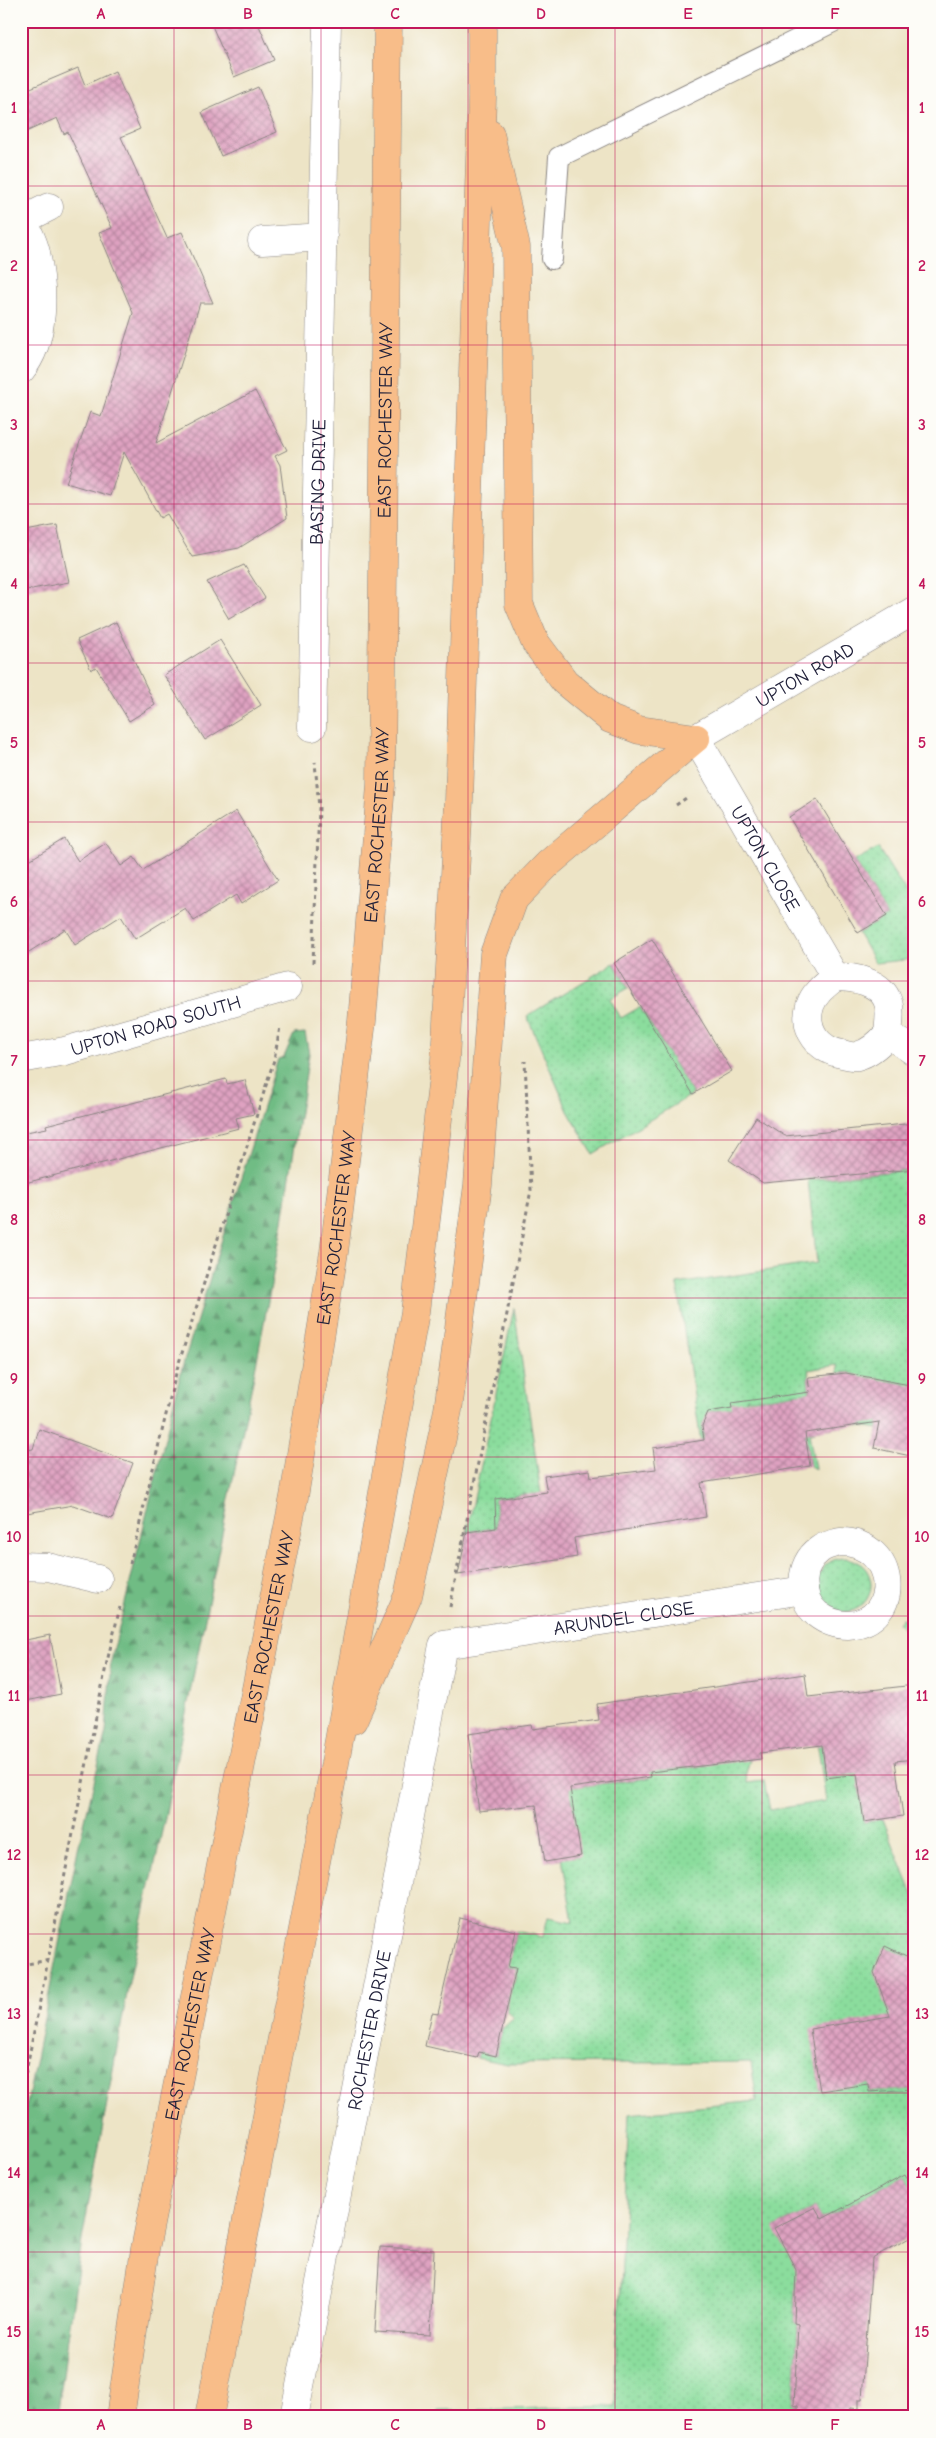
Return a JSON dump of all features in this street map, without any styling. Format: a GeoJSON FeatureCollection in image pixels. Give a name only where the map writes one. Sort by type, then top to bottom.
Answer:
{"type":"FeatureCollection","features":[{"type":"Feature","properties":{"kind":"highway","name":"EAST ROCHESTER WAY"},"geometry":{"type":"LineString","coordinates":[[120,2417],[145,2249],[294,1497],[334,1252],[362,1021],[380,785],[388,21]]}},
{"type":"Feature","properties":{"kind":"highway"},"geometry":{"type":"LineString","coordinates":[[208,2417],[335,1763],[415,1312],[445,1060],[459,801],[482,98],[482,21]]}},
{"type":"Feature","properties":{"kind":"highway"},"geometry":{"type":"LineString","coordinates":[[482,98],[516,247],[519,604],[535,642],[565,682],[610,719],[640,730],[696,738]]}},
{"type":"Feature","properties":{"kind":"highway"},"geometry":{"type":"LineString","coordinates":[[335,1763],[408,1596],[448,1410],[478,1185],[494,954],[514,899],[548,864],[696,738]]}},
{"type":"Feature","properties":{"kind":"street","name":"BASING DRIVE"},"geometry":{"type":"LineString","coordinates":[[312,727],[324,237],[327,21]]}},
{"type":"Feature","properties":{"kind":"street"},"geometry":{"type":"LineString","coordinates":[[21,370],[28,362],[38,338],[41,302],[36,251],[22,220],[49,207]]}},
{"type":"Feature","properties":{"kind":"street"},"geometry":{"type":"LineString","coordinates":[[262,241],[324,237]]}},
{"type":"Feature","properties":{"kind":"street","name":"UPTON ROAD"},"geometry":{"type":"LineString","coordinates":[[696,738],[915,610]]}},
{"type":"Feature","properties":{"kind":"street","name":"UPTON CLOSE"},"geometry":{"type":"LineString","coordinates":[[696,738],[835,977]]}},
{"type":"Feature","properties":{"kind":"street"},"geometry":{"type":"LineString","coordinates":[[835,977],[853,977],[875,987],[888,1002],[888,1034],[877,1046],[856,1056],[831,1052],[814,1038],[808,1021],[810,1006],[820,989],[835,977]]}},
{"type":"Feature","properties":{"kind":"street","name":"UPTON ROAD SOUTH"},"geometry":{"type":"LineString","coordinates":[[21,1059],[65,1050],[288,987]]}},
{"type":"Feature","properties":{"kind":"street"},"geometry":{"type":"LineString","coordinates":[[888,1034],[915,1052]]}},
{"type":"Feature","properties":{"kind":"street"},"geometry":{"type":"LineString","coordinates":[[21,1566],[48,1568],[98,1579]]}},
{"type":"Feature","properties":{"kind":"street","name":"ARUNDEL CLOSE"},"geometry":{"type":"LineString","coordinates":[[443,1644],[804,1590]]}},
{"type":"Feature","properties":{"kind":"street","name":"ROCHESTER DRIVE"},"geometry":{"type":"LineString","coordinates":[[294,2417],[443,1644]]}},
{"type":"Feature","properties":{"kind":"lane"},"geometry":{"type":"LineString","coordinates":[[552,259],[559,158],[835,21]]}},
{"type":"Feature","properties":{"kind":"path"},"geometry":{"type":"LineString","coordinates":[[128,1570],[177,1369],[274,1060],[288,987],[313,966],[319,808],[312,727]]}},
{"type":"Feature","properties":{"kind":"path"},"geometry":{"type":"LineString","coordinates":[[672,808],[717,776]]}},
{"type":"Feature","properties":{"kind":"path"},"geometry":{"type":"LineString","coordinates":[[443,1644],[531,1190],[524,1052]]}},
{"type":"Feature","properties":{"kind":"path"},"geometry":{"type":"LineString","coordinates":[[21,2097],[50,1960],[106,1666],[122,1599]]}},
{"type":"Feature","properties":{"kind":"path"},"geometry":{"type":"LineString","coordinates":[[21,1965],[50,1960]]}},
{"type":"Feature","properties":{"kind":"green space"},"geometry":{"type":"Polygon","coordinates":[[[878,848],[915,907],[915,959],[875,963],[858,933],[887,916],[854,861],[878,848]]]}},
{"type":"Feature","properties":{"kind":"green space"},"geometry":{"type":"Polygon","coordinates":[[[614,963],[628,988],[610,999],[621,1018],[640,1007],[693,1094],[593,1154],[568,1111],[527,1016],[614,963]]]}},
{"type":"Feature","properties":{"kind":"green space"},"geometry":{"type":"Polygon","coordinates":[[[305,1033],[309,1054],[283,1221],[164,1822],[129,1982],[82,2240],[57,2417],[21,2417],[21,2133],[78,1849],[106,1732],[111,1661],[182,1368],[278,1059],[284,1057],[294,1034],[305,1033]]]}},
{"type":"Feature","properties":{"kind":"green space"},"geometry":{"type":"Polygon","coordinates":[[[908,1170],[915,1234],[915,1386],[887,1381],[878,1429],[857,1425],[850,1372],[838,1373],[837,1365],[808,1370],[815,1432],[809,1433],[815,1469],[810,1466],[799,1393],[760,1399],[746,1399],[747,1422],[718,1410],[708,1412],[702,1429],[710,1481],[707,1482],[677,1284],[817,1263],[808,1180],[908,1170]]]}},
{"type":"Feature","properties":{"kind":"green space"},"geometry":{"type":"Polygon","coordinates":[[[514,1308],[544,1514],[528,1504],[526,1494],[495,1499],[496,1528],[467,1532],[514,1308]]]}},
{"type":"Feature","properties":{"kind":"green space"},"geometry":{"type":"Polygon","coordinates":[[[844,1558],[854,1560],[863,1566],[869,1575],[871,1585],[869,1595],[863,1604],[854,1610],[844,1612],[834,1610],[825,1604],[819,1595],[817,1585],[819,1575],[825,1566],[834,1560],[844,1558]]]}},
{"type":"Feature","properties":{"kind":"green space"},"geometry":{"type":"Polygon","coordinates":[[[902,1618],[915,1623],[915,1646],[898,1623],[902,1618]]]}},
{"type":"Feature","properties":{"kind":"green space"},"geometry":{"type":"Polygon","coordinates":[[[756,1738],[746,1773],[747,1783],[764,1781],[770,1810],[826,1801],[817,1741],[821,1740],[826,1778],[860,1773],[859,1788],[864,1822],[883,1819],[915,1900],[915,1958],[912,1959],[892,1949],[882,1953],[902,2048],[865,2063],[869,2092],[914,2089],[915,2193],[905,2175],[822,2219],[815,2207],[774,2228],[808,2241],[795,2294],[794,2323],[798,2324],[794,2405],[798,2406],[798,2417],[438,2417],[438,2411],[615,2406],[616,2342],[621,2286],[629,2114],[757,2101],[751,2062],[508,2064],[477,2058],[479,2052],[496,2056],[502,2029],[514,2018],[499,2002],[503,1981],[514,1983],[517,1969],[503,1966],[512,1950],[516,1931],[543,1937],[548,1917],[573,1922],[556,1822],[575,1818],[572,1797],[557,1789],[650,1778],[648,1761],[661,1759],[663,1771],[707,1765],[756,1738]]]}},
{"type":"Feature","properties":{"kind":"building"},"geometry":{"type":"Polygon","coordinates":[[[210,21],[257,21],[274,60],[234,77],[210,21]]]}},
{"type":"Feature","properties":{"kind":"building"},"geometry":{"type":"Polygon","coordinates":[[[78,68],[85,85],[115,71],[140,129],[121,137],[167,238],[182,232],[213,303],[200,303],[156,443],[255,391],[287,450],[275,456],[280,465],[287,518],[239,548],[192,557],[167,514],[160,518],[124,452],[110,496],[66,483],[90,412],[101,416],[133,313],[99,233],[112,228],[68,132],[64,134],[57,118],[21,134],[21,92],[78,68]]]}},
{"type":"Feature","properties":{"kind":"building"},"geometry":{"type":"Polygon","coordinates":[[[258,87],[277,132],[221,156],[202,112],[258,87]]]}},
{"type":"Feature","properties":{"kind":"building"},"geometry":{"type":"Polygon","coordinates":[[[57,525],[69,582],[21,591],[21,532],[57,525]]]}},
{"type":"Feature","properties":{"kind":"building"},"geometry":{"type":"Polygon","coordinates":[[[244,565],[265,598],[229,619],[207,582],[244,565]]]}},
{"type":"Feature","properties":{"kind":"building"},"geometry":{"type":"Polygon","coordinates":[[[116,622],[155,705],[129,721],[96,667],[91,670],[77,640],[116,622]]]}},
{"type":"Feature","properties":{"kind":"building"},"geometry":{"type":"Polygon","coordinates":[[[220,640],[261,705],[205,740],[164,675],[220,640]]]}},
{"type":"Feature","properties":{"kind":"building"},"geometry":{"type":"Polygon","coordinates":[[[817,799],[887,916],[858,933],[789,817],[817,799]]]}},
{"type":"Feature","properties":{"kind":"building"},"geometry":{"type":"Polygon","coordinates":[[[236,811],[278,880],[241,904],[236,895],[194,921],[185,908],[135,939],[121,916],[75,945],[65,929],[21,957],[21,865],[64,839],[78,861],[106,843],[121,866],[134,857],[143,870],[236,811]]]}},
{"type":"Feature","properties":{"kind":"building"},"geometry":{"type":"Polygon","coordinates":[[[652,939],[732,1071],[693,1094],[614,963],[652,939]]]}},
{"type":"Feature","properties":{"kind":"building"},"geometry":{"type":"Polygon","coordinates":[[[226,1079],[227,1084],[245,1080],[254,1114],[236,1118],[239,1128],[21,1184],[21,1133],[47,1128],[46,1125],[226,1079]]]}},
{"type":"Feature","properties":{"kind":"building"},"geometry":{"type":"Polygon","coordinates":[[[756,1117],[785,1136],[915,1123],[915,1169],[763,1183],[729,1160],[756,1117]]]}},
{"type":"Feature","properties":{"kind":"building"},"geometry":{"type":"Polygon","coordinates":[[[846,1373],[915,1386],[915,1457],[874,1448],[879,1422],[805,1433],[810,1466],[701,1483],[706,1517],[574,1538],[577,1557],[458,1575],[467,1532],[496,1528],[495,1499],[547,1492],[544,1476],[590,1470],[591,1477],[656,1469],[653,1448],[704,1440],[702,1426],[708,1412],[732,1408],[731,1403],[810,1392],[809,1377],[846,1373]]]}},
{"type":"Feature","properties":{"kind":"building"},"geometry":{"type":"Polygon","coordinates":[[[39,1429],[133,1463],[112,1519],[73,1505],[21,1514],[21,1451],[33,1449],[39,1429]]]}},
{"type":"Feature","properties":{"kind":"building"},"geometry":{"type":"Polygon","coordinates":[[[50,1635],[61,1694],[21,1702],[21,1641],[50,1635]]]}},
{"type":"Feature","properties":{"kind":"building"},"geometry":{"type":"Polygon","coordinates":[[[805,1674],[808,1697],[915,1685],[915,1759],[895,1761],[903,1816],[864,1822],[857,1774],[826,1778],[822,1745],[760,1753],[761,1759],[650,1772],[651,1777],[570,1788],[581,1856],[545,1862],[536,1805],[479,1811],[468,1734],[532,1725],[533,1729],[599,1720],[597,1704],[805,1674]]]}},
{"type":"Feature","properties":{"kind":"building"},"geometry":{"type":"Polygon","coordinates":[[[460,1918],[516,1931],[508,1967],[516,1968],[496,2056],[479,2052],[477,2058],[425,2046],[432,2013],[438,2014],[460,1918]]]}},
{"type":"Feature","properties":{"kind":"building"},"geometry":{"type":"Polygon","coordinates":[[[885,1946],[915,1960],[915,2089],[869,2092],[868,2084],[820,2091],[810,2029],[890,2016],[874,1972],[885,1946]]]}},
{"type":"Feature","properties":{"kind":"building"},"geometry":{"type":"Polygon","coordinates":[[[905,2175],[915,2193],[915,2235],[872,2258],[862,2399],[859,2399],[859,2409],[850,2408],[849,2417],[798,2417],[798,2406],[794,2405],[798,2324],[794,2323],[796,2270],[774,2228],[815,2207],[822,2219],[905,2175]]]}},
{"type":"Feature","properties":{"kind":"building"},"geometry":{"type":"Polygon","coordinates":[[[380,2247],[434,2250],[430,2335],[375,2332],[380,2247]]]}}]}
